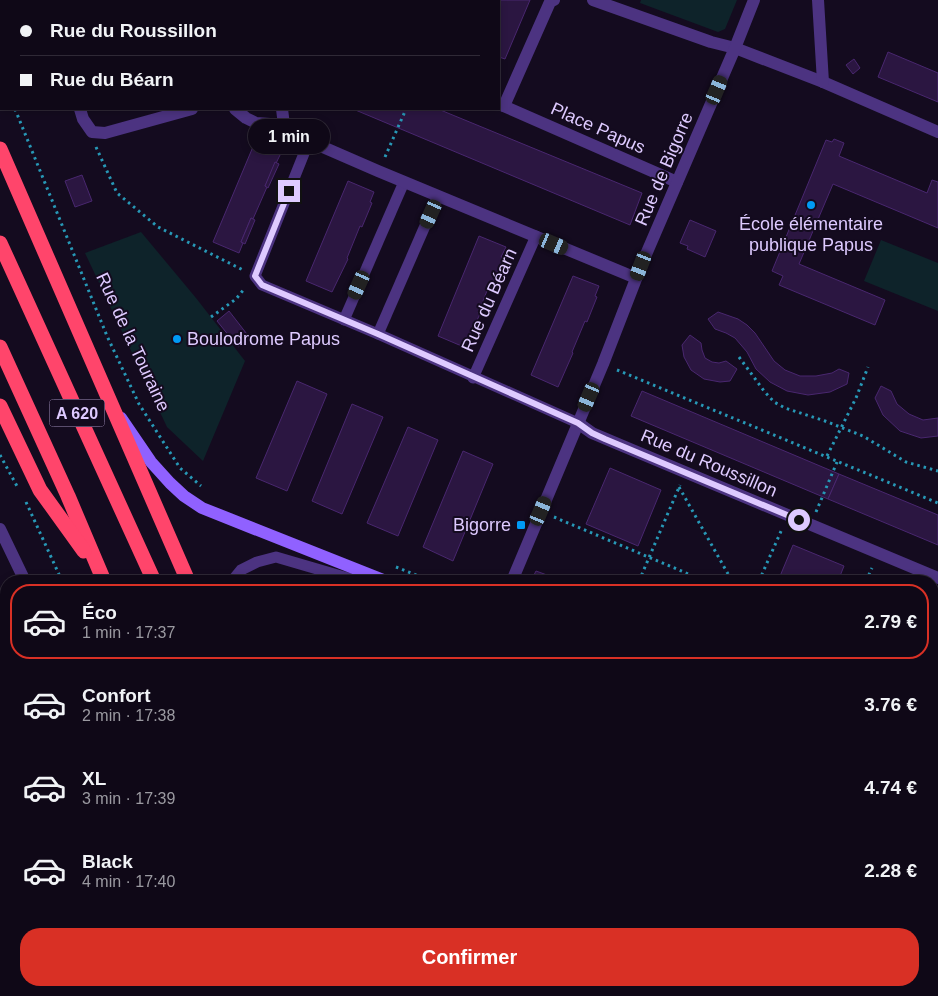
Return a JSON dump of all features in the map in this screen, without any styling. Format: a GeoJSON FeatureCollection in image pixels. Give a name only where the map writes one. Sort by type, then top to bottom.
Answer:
{"type":"FeatureCollection","features":[{"type":"Feature","properties":{"kind":"highway"},"geometry":{"type":"LineString","coordinates":[[0,149],[185,575]]}},
{"type":"Feature","properties":{"kind":"highway","name":"A 620"},"geometry":{"type":"LineString","coordinates":[[0,243],[151,575]]}},
{"type":"Feature","properties":{"kind":"highway","name":"A 620"},"geometry":{"type":"LineString","coordinates":[[0,347],[68,496],[100,575]]}},
{"type":"Feature","properties":{"kind":"highway"},"geometry":{"type":"LineString","coordinates":[[0,406],[40,490],[100,575]]}},
{"type":"Feature","properties":{"kind":"street","name":"Place Papus"},"geometry":{"type":"LineString","coordinates":[[554,0],[550,2],[501,106],[677,182]]}},
{"type":"Feature","properties":{"kind":"street"},"geometry":{"type":"LineString","coordinates":[[593,0],[711,42],[735,48],[823,82],[938,132]]}},
{"type":"Feature","properties":{"kind":"street","name":"Rue de Bigorre"},"geometry":{"type":"LineString","coordinates":[[514,575],[603,364],[636,278],[754,0]]}},
{"type":"Feature","properties":{"kind":"street"},"geometry":{"type":"LineString","coordinates":[[818,0],[823,82]]}},
{"type":"Feature","properties":{"kind":"street"},"geometry":{"type":"LineString","coordinates":[[81,114],[92,132],[105,133],[188,110]]}},
{"type":"Feature","properties":{"kind":"street","name":"Rue du Béarn"},"geometry":{"type":"LineString","coordinates":[[236,110],[256,123],[284,125],[309,141],[378,171],[636,278]]}},
{"type":"Feature","properties":{"kind":"street"},"geometry":{"type":"LineString","coordinates":[[282,110],[284,125]]}},
{"type":"Feature","properties":{"kind":"street"},"geometry":{"type":"LineString","coordinates":[[114,408],[157,469],[184,496],[202,508],[371,575]]}},
{"type":"Feature","properties":{"kind":"street","name":"Rue du Roussillon"},"geometry":{"type":"LineString","coordinates":[[578,423],[592,433],[931,575]]}},
{"type":"Feature","properties":{"kind":"street"},"geometry":{"type":"LineString","coordinates":[[0,530],[22,575]]}},
{"type":"Feature","properties":{"kind":"lane"},"geometry":{"type":"LineString","coordinates":[[255,276],[309,141]]}},
{"type":"Feature","properties":{"kind":"lane"},"geometry":{"type":"LineString","coordinates":[[344,320],[404,182]]}},
{"type":"Feature","properties":{"kind":"lane"},"geometry":{"type":"LineString","coordinates":[[378,334],[438,196]]}},
{"type":"Feature","properties":{"kind":"lane","name":"Rue du Béarn"},"geometry":{"type":"LineString","coordinates":[[473,378],[536,236]]}},
{"type":"Feature","properties":{"kind":"lane","name":"Rue du Béarn"},"geometry":{"type":"LineString","coordinates":[[255,276],[262,285],[378,334],[473,378],[578,423]]}},
{"type":"Feature","properties":{"kind":"lane"},"geometry":{"type":"LineString","coordinates":[[237,575],[241,570],[257,562],[276,557],[338,575]]}},
{"type":"Feature","properties":{"kind":"path","name":"Rue de la Touraine"},"geometry":{"type":"LineString","coordinates":[[15,110],[107,336],[139,404],[180,468],[207,492]]}},
{"type":"Feature","properties":{"kind":"path"},"geometry":{"type":"LineString","coordinates":[[378,171],[406,110]]}},
{"type":"Feature","properties":{"kind":"path"},"geometry":{"type":"LineString","coordinates":[[81,114],[116,193],[158,228],[255,276],[236,299],[211,317]]}},
{"type":"Feature","properties":{"kind":"path"},"geometry":{"type":"LineString","coordinates":[[739,357],[774,402],[785,408],[863,436],[906,462],[938,471]]}},
{"type":"Feature","properties":{"kind":"path"},"geometry":{"type":"LineString","coordinates":[[603,364],[938,503]]}},
{"type":"Feature","properties":{"kind":"path"},"geometry":{"type":"LineString","coordinates":[[827,456],[842,428],[868,367]]}},
{"type":"Feature","properties":{"kind":"path"},"geometry":{"type":"LineString","coordinates":[[0,455],[21,493]]}},
{"type":"Feature","properties":{"kind":"path"},"geometry":{"type":"LineString","coordinates":[[810,525],[837,462]]}},
{"type":"Feature","properties":{"kind":"path"},"geometry":{"type":"LineString","coordinates":[[642,575],[685,472]]}},
{"type":"Feature","properties":{"kind":"path"},"geometry":{"type":"LineString","coordinates":[[679,486],[729,575]]}},
{"type":"Feature","properties":{"kind":"path"},"geometry":{"type":"LineString","coordinates":[[25,501],[59,575]]}},
{"type":"Feature","properties":{"kind":"path"},"geometry":{"type":"LineString","coordinates":[[541,511],[690,575]]}},
{"type":"Feature","properties":{"kind":"path"},"geometry":{"type":"LineString","coordinates":[[762,575],[788,515]]}},
{"type":"Feature","properties":{"kind":"path"},"geometry":{"type":"LineString","coordinates":[[395,567],[416,575]]}},
{"type":"Feature","properties":{"kind":"shaded area"},"geometry":{"type":"Polygon","coordinates":[[[641,0],[737,0],[725,29],[718,32],[640,3],[641,0]]]}},
{"type":"Feature","properties":{"kind":"shaded area","name":"Boulodrome Papus"},"geometry":{"type":"Polygon","coordinates":[[[141,232],[245,361],[203,461],[167,427],[85,253],[141,232]]]}},
{"type":"Feature","properties":{"kind":"shaded area"},"geometry":{"type":"Polygon","coordinates":[[[881,240],[938,263],[938,311],[864,281],[881,240]]]}},
{"type":"Feature","properties":{"kind":"building"},"geometry":{"type":"Polygon","coordinates":[[[500,0],[530,0],[505,59],[500,57],[500,0]]]}},
{"type":"Feature","properties":{"kind":"building"},"geometry":{"type":"Polygon","coordinates":[[[888,52],[938,73],[938,102],[878,77],[888,52]]]}},
{"type":"Feature","properties":{"kind":"building"},"geometry":{"type":"Polygon","coordinates":[[[854,59],[860,68],[853,74],[846,65],[854,59]]]}},
{"type":"Feature","properties":{"kind":"building"},"geometry":{"type":"Polygon","coordinates":[[[355,110],[440,110],[642,193],[630,225],[355,110]]]}},
{"type":"Feature","properties":{"kind":"building"},"geometry":{"type":"Polygon","coordinates":[[[834,139],[844,143],[839,156],[927,193],[932,180],[938,182],[938,228],[833,184],[799,264],[885,300],[875,325],[779,285],[783,276],[772,271],[826,140],[832,142],[834,139]]]}},
{"type":"Feature","properties":{"kind":"building"},"geometry":{"type":"Polygon","coordinates":[[[255,142],[281,153],[265,186],[267,187],[253,219],[251,218],[241,242],[243,243],[239,253],[213,242],[255,142]]]}},
{"type":"Feature","properties":{"kind":"building"},"geometry":{"type":"Polygon","coordinates":[[[275,162],[279,164],[268,188],[265,186],[275,162]]]}},
{"type":"Feature","properties":{"kind":"building"},"geometry":{"type":"Polygon","coordinates":[[[82,175],[92,201],[75,207],[65,181],[82,175]]]}},
{"type":"Feature","properties":{"kind":"building"},"geometry":{"type":"Polygon","coordinates":[[[348,181],[374,192],[370,202],[372,203],[362,227],[360,226],[348,259],[332,292],[306,281],[348,181]]]}},
{"type":"Feature","properties":{"kind":"building"},"geometry":{"type":"Polygon","coordinates":[[[251,218],[255,220],[245,244],[241,242],[251,218]]]}},
{"type":"Feature","properties":{"kind":"building"},"geometry":{"type":"Polygon","coordinates":[[[690,220],[716,231],[705,257],[687,249],[688,246],[680,243],[690,220]]]}},
{"type":"Feature","properties":{"kind":"building"},"geometry":{"type":"Polygon","coordinates":[[[479,236],[506,247],[501,257],[504,258],[493,282],[491,281],[478,313],[480,314],[464,347],[438,336],[479,236]]]}},
{"type":"Feature","properties":{"kind":"building"},"geometry":{"type":"Polygon","coordinates":[[[573,276],[599,286],[595,296],[597,297],[587,322],[585,321],[558,387],[531,375],[573,276]]]}},
{"type":"Feature","properties":{"kind":"building"},"geometry":{"type":"Polygon","coordinates":[[[229,311],[250,338],[238,347],[217,321],[229,311]]]}},
{"type":"Feature","properties":{"kind":"building"},"geometry":{"type":"Polygon","coordinates":[[[718,312],[738,319],[747,325],[755,333],[774,361],[785,370],[800,376],[816,376],[832,373],[839,369],[849,373],[847,384],[830,392],[808,395],[787,391],[770,382],[756,369],[747,352],[735,338],[715,329],[708,319],[718,312]]]}},
{"type":"Feature","properties":{"kind":"building"},"geometry":{"type":"Polygon","coordinates":[[[690,335],[701,343],[705,358],[719,363],[726,361],[737,369],[730,381],[720,382],[704,379],[691,370],[684,357],[682,345],[690,335]]]}},
{"type":"Feature","properties":{"kind":"building"},"geometry":{"type":"Polygon","coordinates":[[[297,381],[327,394],[287,491],[256,478],[297,381]]]}},
{"type":"Feature","properties":{"kind":"building"},"geometry":{"type":"Polygon","coordinates":[[[881,386],[891,391],[897,404],[909,414],[923,420],[938,418],[938,436],[921,438],[900,431],[883,415],[875,398],[881,386]]]}},
{"type":"Feature","properties":{"kind":"building"},"geometry":{"type":"Polygon","coordinates":[[[642,391],[839,474],[828,499],[631,416],[642,391]]]}},
{"type":"Feature","properties":{"kind":"building"},"geometry":{"type":"Polygon","coordinates":[[[352,404],[383,417],[342,514],[312,501],[352,404]]]}},
{"type":"Feature","properties":{"kind":"building"},"geometry":{"type":"Polygon","coordinates":[[[408,427],[438,440],[398,536],[367,523],[408,427]]]}},
{"type":"Feature","properties":{"kind":"building"},"geometry":{"type":"Polygon","coordinates":[[[463,451],[493,464],[453,561],[423,547],[463,451]]]}},
{"type":"Feature","properties":{"kind":"building"},"geometry":{"type":"Polygon","coordinates":[[[610,468],[661,490],[638,546],[586,524],[610,468]]]}},
{"type":"Feature","properties":{"kind":"building"},"geometry":{"type":"Polygon","coordinates":[[[839,474],[938,515],[938,545],[828,499],[839,474]]]}},
{"type":"Feature","properties":{"kind":"building"},"geometry":{"type":"Polygon","coordinates":[[[793,545],[844,566],[840,575],[780,575],[793,545]]]}},
{"type":"Feature","properties":{"kind":"building"},"geometry":{"type":"Polygon","coordinates":[[[536,571],[547,575],[534,575],[536,571]]]}},
{"type":"Feature","properties":{"kind":"place","name":"École élémentaire publique Papus"},"geometry":{"type":"Point","coordinates":[811,205]}},
{"type":"Feature","properties":{"kind":"place","name":"Boulodrome Papus"},"geometry":{"type":"Point","coordinates":[177,339]}},
{"type":"Feature","properties":{"kind":"place","name":"Bigorre"},"geometry":{"type":"Point","coordinates":[521,525]}},
{"type":"Feature","properties":{"kind":"route"},"geometry":{"type":"LineString","coordinates":[[289,191],[255,276],[262,285],[378,334],[473,378],[578,423],[605,439],[799,520]]}}]}
